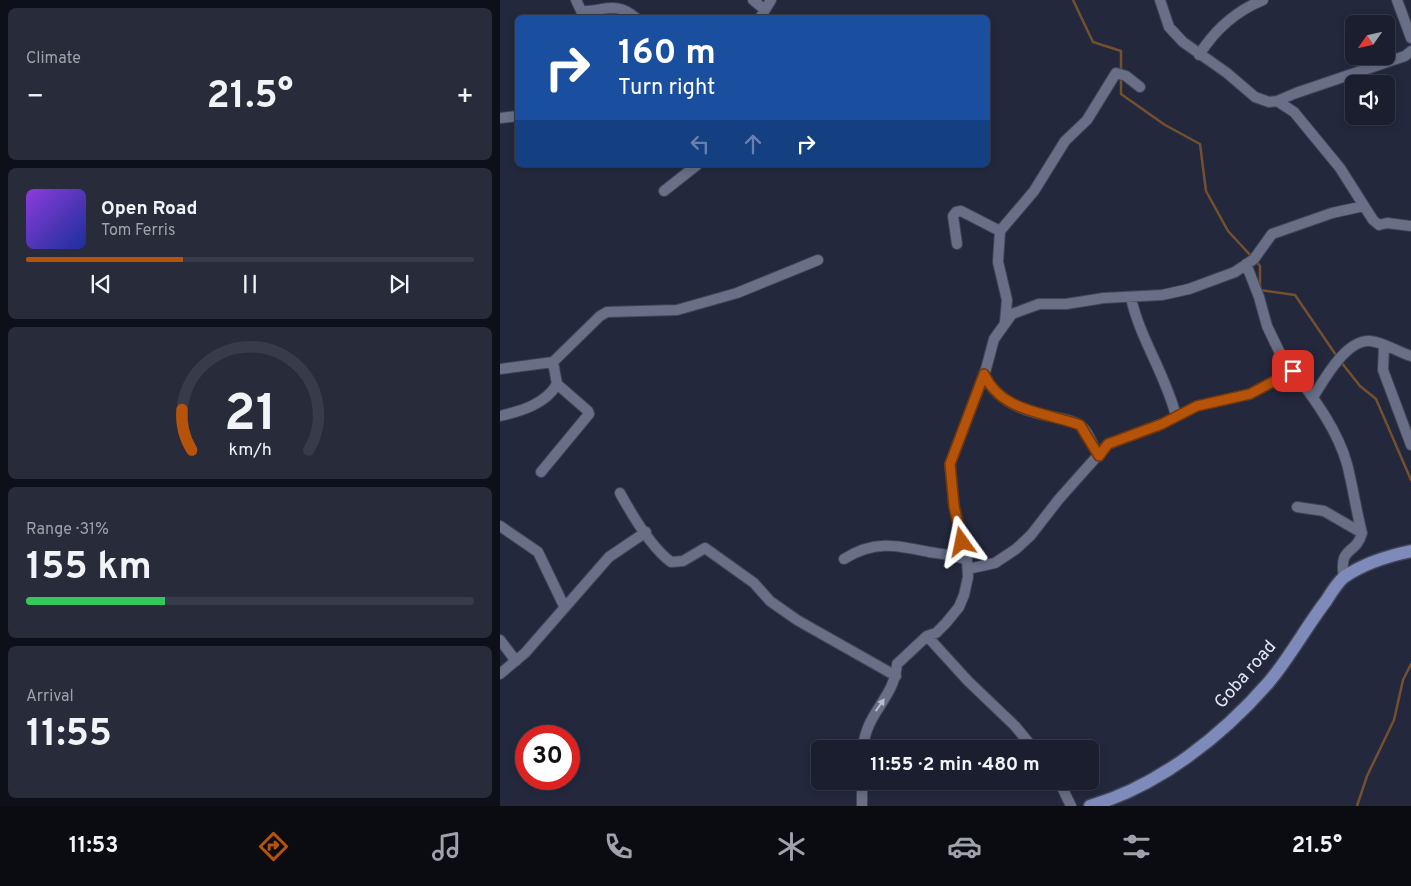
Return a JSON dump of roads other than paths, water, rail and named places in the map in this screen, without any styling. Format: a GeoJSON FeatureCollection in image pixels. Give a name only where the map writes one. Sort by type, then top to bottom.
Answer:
{"type":"FeatureCollection","features":[{"type":"Feature","properties":{"kind":"main road","name":"Goba road"},"geometry":{"type":"LineString","coordinates":[[1094,805],[1140,785],[1172,767],[1225,727],[1269,681],[1344,578],[1372,561],[1411,551]]}},
{"type":"Feature","properties":{"kind":"street"},"geometry":{"type":"LineString","coordinates":[[576,0],[583,14],[601,7],[619,7],[631,15]]}},
{"type":"Feature","properties":{"kind":"street"},"geometry":{"type":"LineString","coordinates":[[753,0],[763,14],[771,0]]}},
{"type":"Feature","properties":{"kind":"street"},"geometry":{"type":"LineString","coordinates":[[1160,0],[1169,26],[1182,42],[1226,73],[1255,97],[1269,102],[1277,101],[1405,56],[1411,51]]}},
{"type":"Feature","properties":{"kind":"street"},"geometry":{"type":"LineString","coordinates":[[1200,55],[1213,35],[1222,27],[1246,9],[1263,0]]}},
{"type":"Feature","properties":{"kind":"street"},"geometry":{"type":"LineString","coordinates":[[1397,0],[1411,38]]}},
{"type":"Feature","properties":{"kind":"street"},"geometry":{"type":"LineString","coordinates":[[1005,322],[1006,300],[998,262],[1000,231],[1034,191],[1065,140],[1087,120],[1116,73],[1126,76],[1140,87]]}},
{"type":"Feature","properties":{"kind":"street"},"geometry":{"type":"LineString","coordinates":[[1277,101],[1290,107],[1304,122],[1340,168],[1372,220],[1379,225],[1387,223],[1411,226]]}},
{"type":"Feature","properties":{"kind":"street"},"geometry":{"type":"LineString","coordinates":[[500,118],[515,116]]}},
{"type":"Feature","properties":{"kind":"street"},"geometry":{"type":"LineString","coordinates":[[664,191],[694,167]]}},
{"type":"Feature","properties":{"kind":"street"},"geometry":{"type":"LineString","coordinates":[[864,740],[867,725],[886,696],[896,676],[897,664],[927,636],[936,633],[960,607],[964,595],[967,565],[954,506],[950,464],[984,374],[994,339],[1012,314],[1039,304],[1066,304],[1104,298],[1162,295],[1189,289],[1235,272],[1254,259],[1272,234],[1332,213],[1364,206]]}},
{"type":"Feature","properties":{"kind":"street"},"geometry":{"type":"LineString","coordinates":[[957,244],[953,216],[956,212],[961,211],[1000,231]]}},
{"type":"Feature","properties":{"kind":"street"},"geometry":{"type":"LineString","coordinates":[[500,369],[553,362],[600,316],[607,312],[686,308],[737,293],[818,260]]}},
{"type":"Feature","properties":{"kind":"street"},"geometry":{"type":"LineString","coordinates":[[1246,264],[1259,297],[1267,326],[1280,353],[1313,397],[1342,450],[1362,533],[1360,539],[1344,554],[1341,562],[1344,578]]}},
{"type":"Feature","properties":{"kind":"street"},"geometry":{"type":"LineString","coordinates":[[1131,298],[1138,324],[1169,393],[1176,416]]}},
{"type":"Feature","properties":{"kind":"street"},"geometry":{"type":"LineString","coordinates":[[1313,397],[1341,355],[1368,340],[1411,356]]}},
{"type":"Feature","properties":{"kind":"street"},"geometry":{"type":"LineString","coordinates":[[1384,346],[1383,370],[1411,445]]}},
{"type":"Feature","properties":{"kind":"street"},"geometry":{"type":"LineString","coordinates":[[541,472],[589,414],[588,411],[557,384],[553,362]]}},
{"type":"Feature","properties":{"kind":"street"},"geometry":{"type":"LineString","coordinates":[[844,559],[857,552],[894,544],[956,556],[967,565],[995,562],[1016,549],[1031,535],[1059,499],[1108,444],[1162,424],[1197,406],[1250,394],[1293,371]]}},
{"type":"Feature","properties":{"kind":"street"},"geometry":{"type":"LineString","coordinates":[[984,374],[988,384],[999,396],[1019,407],[1080,425],[1099,456]]}},
{"type":"Feature","properties":{"kind":"street"},"geometry":{"type":"LineString","coordinates":[[500,416],[536,404],[546,398],[557,384]]}},
{"type":"Feature","properties":{"kind":"street"},"geometry":{"type":"LineString","coordinates":[[620,493],[629,510],[662,555],[671,562],[683,561],[705,548],[754,583],[770,601],[797,620],[896,676]]}},
{"type":"Feature","properties":{"kind":"street"},"geometry":{"type":"LineString","coordinates":[[1297,507],[1330,513],[1362,533]]}},
{"type":"Feature","properties":{"kind":"street"},"geometry":{"type":"LineString","coordinates":[[500,526],[538,552],[564,606]]}},
{"type":"Feature","properties":{"kind":"street"},"geometry":{"type":"LineString","coordinates":[[500,674],[516,660],[564,606],[582,590],[609,557],[646,532]]}},
{"type":"Feature","properties":{"kind":"street"},"geometry":{"type":"LineString","coordinates":[[927,636],[968,681],[1016,726],[1027,740]]}},
{"type":"Feature","properties":{"kind":"street"},"geometry":{"type":"LineString","coordinates":[[500,640],[516,660]]}},
{"type":"Feature","properties":{"kind":"street"},"geometry":{"type":"LineString","coordinates":[[862,790],[862,806]]}},
{"type":"Feature","properties":{"kind":"street"},"geometry":{"type":"LineString","coordinates":[[1063,790],[1071,806]]}},
{"type":"Feature","properties":{"kind":"waterway"},"geometry":{"type":"LineString","coordinates":[[1073,0],[1093,42],[1121,51],[1121,71]]}},
{"type":"Feature","properties":{"kind":"waterway"},"geometry":{"type":"LineString","coordinates":[[1121,76],[1121,94],[1165,125],[1200,144],[1206,191],[1228,231],[1252,257]]}},
{"type":"Feature","properties":{"kind":"waterway"},"geometry":{"type":"LineString","coordinates":[[1256,261],[1260,266],[1260,290],[1295,295],[1338,358]]}},
{"type":"Feature","properties":{"kind":"waterway"},"geometry":{"type":"LineString","coordinates":[[1341,362],[1360,386],[1376,399],[1411,480]]}},
{"type":"Feature","properties":{"kind":"waterway"},"geometry":{"type":"LineString","coordinates":[[1357,806],[1367,776],[1394,720],[1403,680],[1411,664]]}}]}
